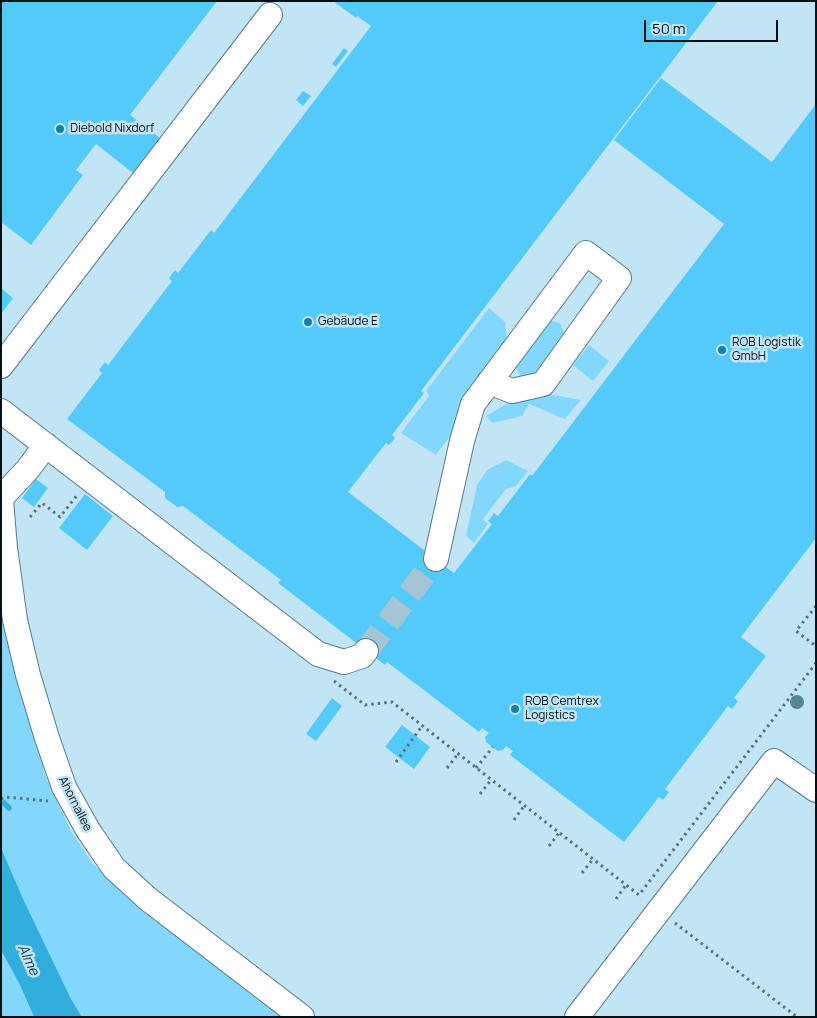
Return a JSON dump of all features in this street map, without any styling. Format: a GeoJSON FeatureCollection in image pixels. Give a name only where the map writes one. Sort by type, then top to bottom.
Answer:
{"type":"FeatureCollection","features":[{"type":"Feature","properties":{"kind":"lane"},"geometry":{"type":"LineString","coordinates":[[1,366],[270,14]]}},
{"type":"Feature","properties":{"kind":"lane"},"geometry":{"type":"LineString","coordinates":[[436,559],[462,441],[473,404],[489,382],[586,253],[619,278],[543,384],[512,390],[489,382]]}},
{"type":"Feature","properties":{"kind":"lane"},"geometry":{"type":"LineString","coordinates":[[1,411],[318,654],[344,662],[362,656],[366,651]]}},
{"type":"Feature","properties":{"kind":"lane"},"geometry":{"type":"LineString","coordinates":[[1,499],[28,469],[46,445]]}},
{"type":"Feature","properties":{"kind":"lane","name":"Ahornallee"},"geometry":{"type":"LineString","coordinates":[[1,499],[5,548],[15,620],[26,666],[47,738],[64,787],[88,830],[114,868],[154,904],[302,1017]]}},
{"type":"Feature","properties":{"kind":"lane"},"geometry":{"type":"LineString","coordinates":[[577,1017],[774,761],[816,790]]}},
{"type":"Feature","properties":{"kind":"path"},"geometry":{"type":"LineString","coordinates":[[30,518],[42,503],[60,517],[78,494]]}},
{"type":"Feature","properties":{"kind":"path"},"geometry":{"type":"LineString","coordinates":[[816,606],[796,631],[816,646]]}},
{"type":"Feature","properties":{"kind":"path"},"geometry":{"type":"LineString","coordinates":[[639,895],[816,663]]}},
{"type":"Feature","properties":{"kind":"path"},"geometry":{"type":"LineString","coordinates":[[331,679],[365,705],[392,702],[797,1017]]}},
{"type":"Feature","properties":{"kind":"path"},"geometry":{"type":"LineString","coordinates":[[396,762],[422,726]]}},
{"type":"Feature","properties":{"kind":"path"},"geometry":{"type":"LineString","coordinates":[[476,768],[493,747]]}},
{"type":"Feature","properties":{"kind":"path"},"geometry":{"type":"LineString","coordinates":[[447,768],[458,754]]}},
{"type":"Feature","properties":{"kind":"path"},"geometry":{"type":"LineString","coordinates":[[480,794],[491,780]]}},
{"type":"Feature","properties":{"kind":"path"},"geometry":{"type":"LineString","coordinates":[[1,799],[5,797],[74,803]]}},
{"type":"Feature","properties":{"kind":"path"},"geometry":{"type":"LineString","coordinates":[[514,820],[524,806]]}},
{"type":"Feature","properties":{"kind":"path"},"geometry":{"type":"LineString","coordinates":[[549,846],[559,833]]}},
{"type":"Feature","properties":{"kind":"path"},"geometry":{"type":"LineString","coordinates":[[582,873],[593,859]]}},
{"type":"Feature","properties":{"kind":"path"},"geometry":{"type":"LineString","coordinates":[[616,899],[626,885]]}},
{"type":"Feature","properties":{"kind":"shaded area"},"geometry":{"type":"Polygon","coordinates":[[[489,308],[505,322],[507,340],[456,428],[436,455],[401,433],[429,396],[426,391],[489,308]]]}},
{"type":"Feature","properties":{"kind":"shaded area"},"geometry":{"type":"Polygon","coordinates":[[[544,319],[560,323],[566,338],[540,375],[520,376],[514,361],[544,319]]]}},
{"type":"Feature","properties":{"kind":"shaded area"},"geometry":{"type":"Polygon","coordinates":[[[589,345],[609,361],[593,381],[573,365],[589,345]]]}},
{"type":"Feature","properties":{"kind":"shaded area"},"geometry":{"type":"Polygon","coordinates":[[[543,393],[581,400],[565,419],[529,404],[522,416],[492,423],[486,416],[508,403],[543,393]]]}},
{"type":"Feature","properties":{"kind":"shaded area"},"geometry":{"type":"Polygon","coordinates":[[[506,460],[528,471],[516,486],[506,489],[483,519],[488,524],[474,543],[466,536],[477,485],[487,470],[506,460]]]}},
{"type":"Feature","properties":{"kind":"shaded area"},"geometry":{"type":"Polygon","coordinates":[[[1,588],[45,775],[71,831],[92,863],[127,896],[282,1017],[82,1017],[71,999],[24,901],[1,848],[1,588]]]}},
{"type":"Feature","properties":{"kind":"shaded area"},"geometry":{"type":"Polygon","coordinates":[[[1,950],[20,985],[34,1017],[1,1017],[1,950]]]}},
{"type":"Feature","properties":{"kind":"water","name":"Alme"},"geometry":{"type":"Polygon","coordinates":[[[1,848],[24,901],[71,999],[82,1017],[34,1017],[20,985],[1,950],[1,848]]]}},
{"type":"Feature","properties":{"kind":"building","name":"Diebold Nixdorf"},"geometry":{"type":"Polygon","coordinates":[[[1,1],[217,1],[130,115],[160,138],[133,173],[96,144],[76,170],[83,175],[31,245],[1,222],[1,1]]]}},
{"type":"Feature","properties":{"kind":"building"},"geometry":{"type":"Polygon","coordinates":[[[333,1],[718,1],[421,391],[424,393],[392,435],[395,438],[389,445],[386,443],[348,492],[454,573],[492,524],[488,521],[494,513],[498,516],[530,474],[532,476],[724,224],[614,140],[661,78],[772,162],[816,104],[816,538],[741,637],[766,656],[734,698],[738,701],[732,709],[728,706],[665,789],[669,792],[663,800],[659,797],[624,842],[510,755],[513,751],[506,746],[503,750],[498,751],[486,742],[485,737],[489,733],[482,728],[479,732],[387,662],[385,665],[278,583],[281,580],[183,506],[177,507],[165,498],[165,492],[67,419],[102,373],[99,370],[105,362],[108,365],[172,281],[169,278],[175,270],[178,273],[211,230],[214,233],[371,26],[357,16],[356,18],[333,1]]]}},
{"type":"Feature","properties":{"kind":"building"},"geometry":{"type":"Polygon","coordinates":[[[344,48],[348,51],[336,67],[332,64],[344,48]]]}},
{"type":"Feature","properties":{"kind":"building"},"geometry":{"type":"Polygon","coordinates":[[[303,91],[311,96],[303,106],[296,100],[303,91]]]}},
{"type":"Feature","properties":{"kind":"building"},"geometry":{"type":"Polygon","coordinates":[[[1,288],[13,298],[1,314],[1,288]]]}},
{"type":"Feature","properties":{"kind":"building"},"geometry":{"type":"Polygon","coordinates":[[[36,479],[48,488],[34,507],[22,498],[36,479]]]}},
{"type":"Feature","properties":{"kind":"building"},"geometry":{"type":"Polygon","coordinates":[[[85,494],[113,516],[87,550],[59,528],[85,494]]]}},
{"type":"Feature","properties":{"kind":"building"},"geometry":{"type":"Polygon","coordinates":[[[332,698],[342,706],[316,741],[306,734],[332,698]]]}},
{"type":"Feature","properties":{"kind":"building"},"geometry":{"type":"Polygon","coordinates":[[[402,725],[430,747],[414,769],[385,747],[402,725]]]}},
{"type":"Feature","properties":{"kind":"waterway"},"geometry":{"type":"LineString","coordinates":[[4,803],[9,808]]}},
{"type":"Feature","properties":{"kind":"tunnel"},"geometry":{"type":"LineString","coordinates":[[366,651],[436,559]]}},
{"type":"Feature","properties":{"kind":"place","name":"Diebold Nixdorf"},"geometry":{"type":"Point","coordinates":[60,129]}},
{"type":"Feature","properties":{"kind":"place","name":"Gebäude E"},"geometry":{"type":"Point","coordinates":[308,322]}},
{"type":"Feature","properties":{"kind":"place","name":"ROB Logistik GmbH"},"geometry":{"type":"Point","coordinates":[722,350]}},
{"type":"Feature","properties":{"kind":"place","name":"ROB Cemtrex Logistics"},"geometry":{"type":"Point","coordinates":[515,709]}}]}
